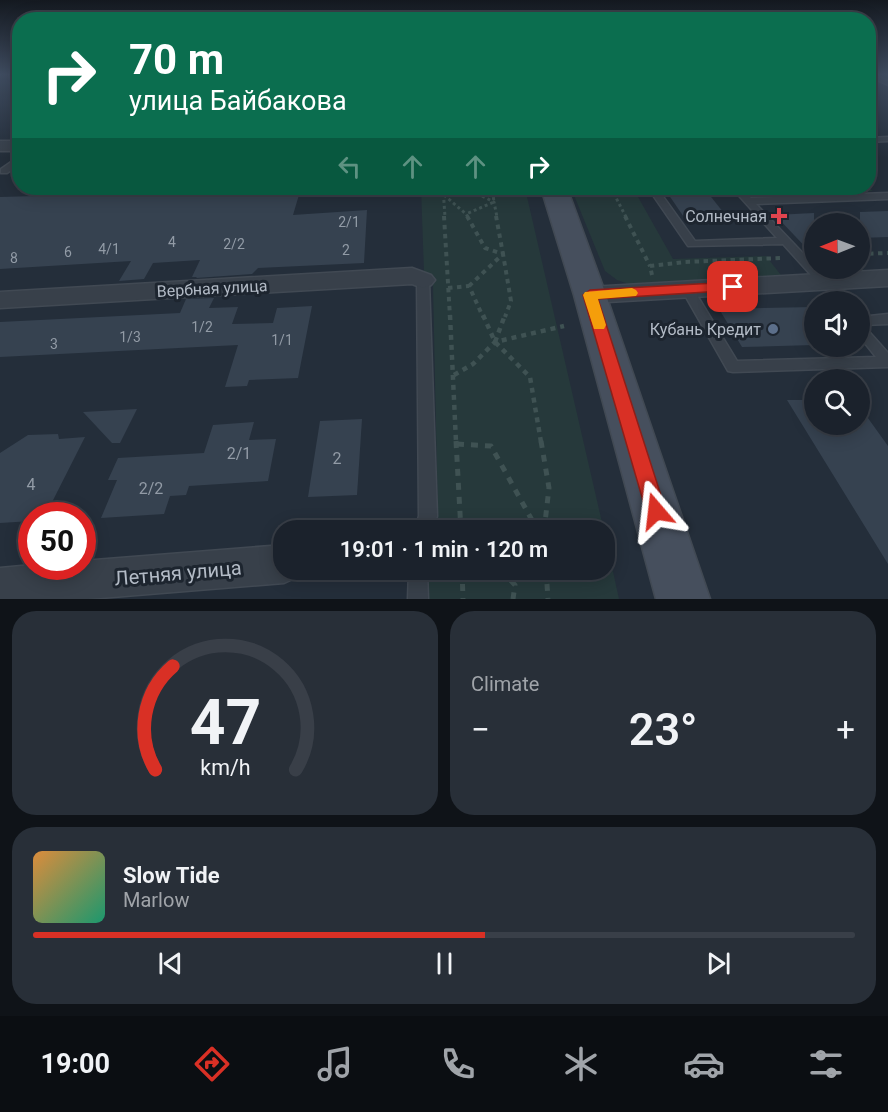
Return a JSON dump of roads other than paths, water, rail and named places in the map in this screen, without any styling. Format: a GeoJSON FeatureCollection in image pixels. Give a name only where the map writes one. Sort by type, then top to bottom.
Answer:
{"type":"FeatureCollection","features":[{"type":"Feature","properties":{"kind":"main road"},"geometry":{"type":"LineString","coordinates":[[555,195],[577,310],[683,599]]}},
{"type":"Feature","properties":{"kind":"street","name":"Вербная улица"},"geometry":{"type":"LineString","coordinates":[[0,300],[412,276],[423,280]]}},
{"type":"Feature","properties":{"kind":"street"},"geometry":{"type":"LineString","coordinates":[[577,310],[656,291],[888,278]]}},
{"type":"Feature","properties":{"kind":"street","name":"Летняя улица"},"geometry":{"type":"LineString","coordinates":[[0,587],[273,565]]}},
{"type":"Feature","properties":{"kind":"lane"},"geometry":{"type":"LineString","coordinates":[[4,171],[12,166]]}},
{"type":"Feature","properties":{"kind":"lane"},"geometry":{"type":"LineString","coordinates":[[658,195],[692,244],[786,241]]}},
{"type":"Feature","properties":{"kind":"lane"},"geometry":{"type":"LineString","coordinates":[[742,195],[824,282]]}},
{"type":"Feature","properties":{"kind":"lane"},"geometry":{"type":"LineString","coordinates":[[748,201],[888,196]]}},
{"type":"Feature","properties":{"kind":"lane"},"geometry":{"type":"LineString","coordinates":[[423,280],[427,520]]}},
{"type":"Feature","properties":{"kind":"lane"},"geometry":{"type":"LineString","coordinates":[[688,290],[733,367],[888,362]]}},
{"type":"Feature","properties":{"kind":"lane"},"geometry":{"type":"LineString","coordinates":[[870,320],[888,319]]}},
{"type":"Feature","properties":{"kind":"lane"},"geometry":{"type":"LineString","coordinates":[[870,341],[888,362]]}},
{"type":"Feature","properties":{"kind":"lane"},"geometry":{"type":"LineString","coordinates":[[418,580],[418,599]]}},
{"type":"Feature","properties":{"kind":"place","name":"Солнечная"},"geometry":{"type":"Point","coordinates":[779,216]}},
{"type":"Feature","properties":{"kind":"place","name":"Кубань Кредит"},"geometry":{"type":"Point","coordinates":[773,329]}}]}
